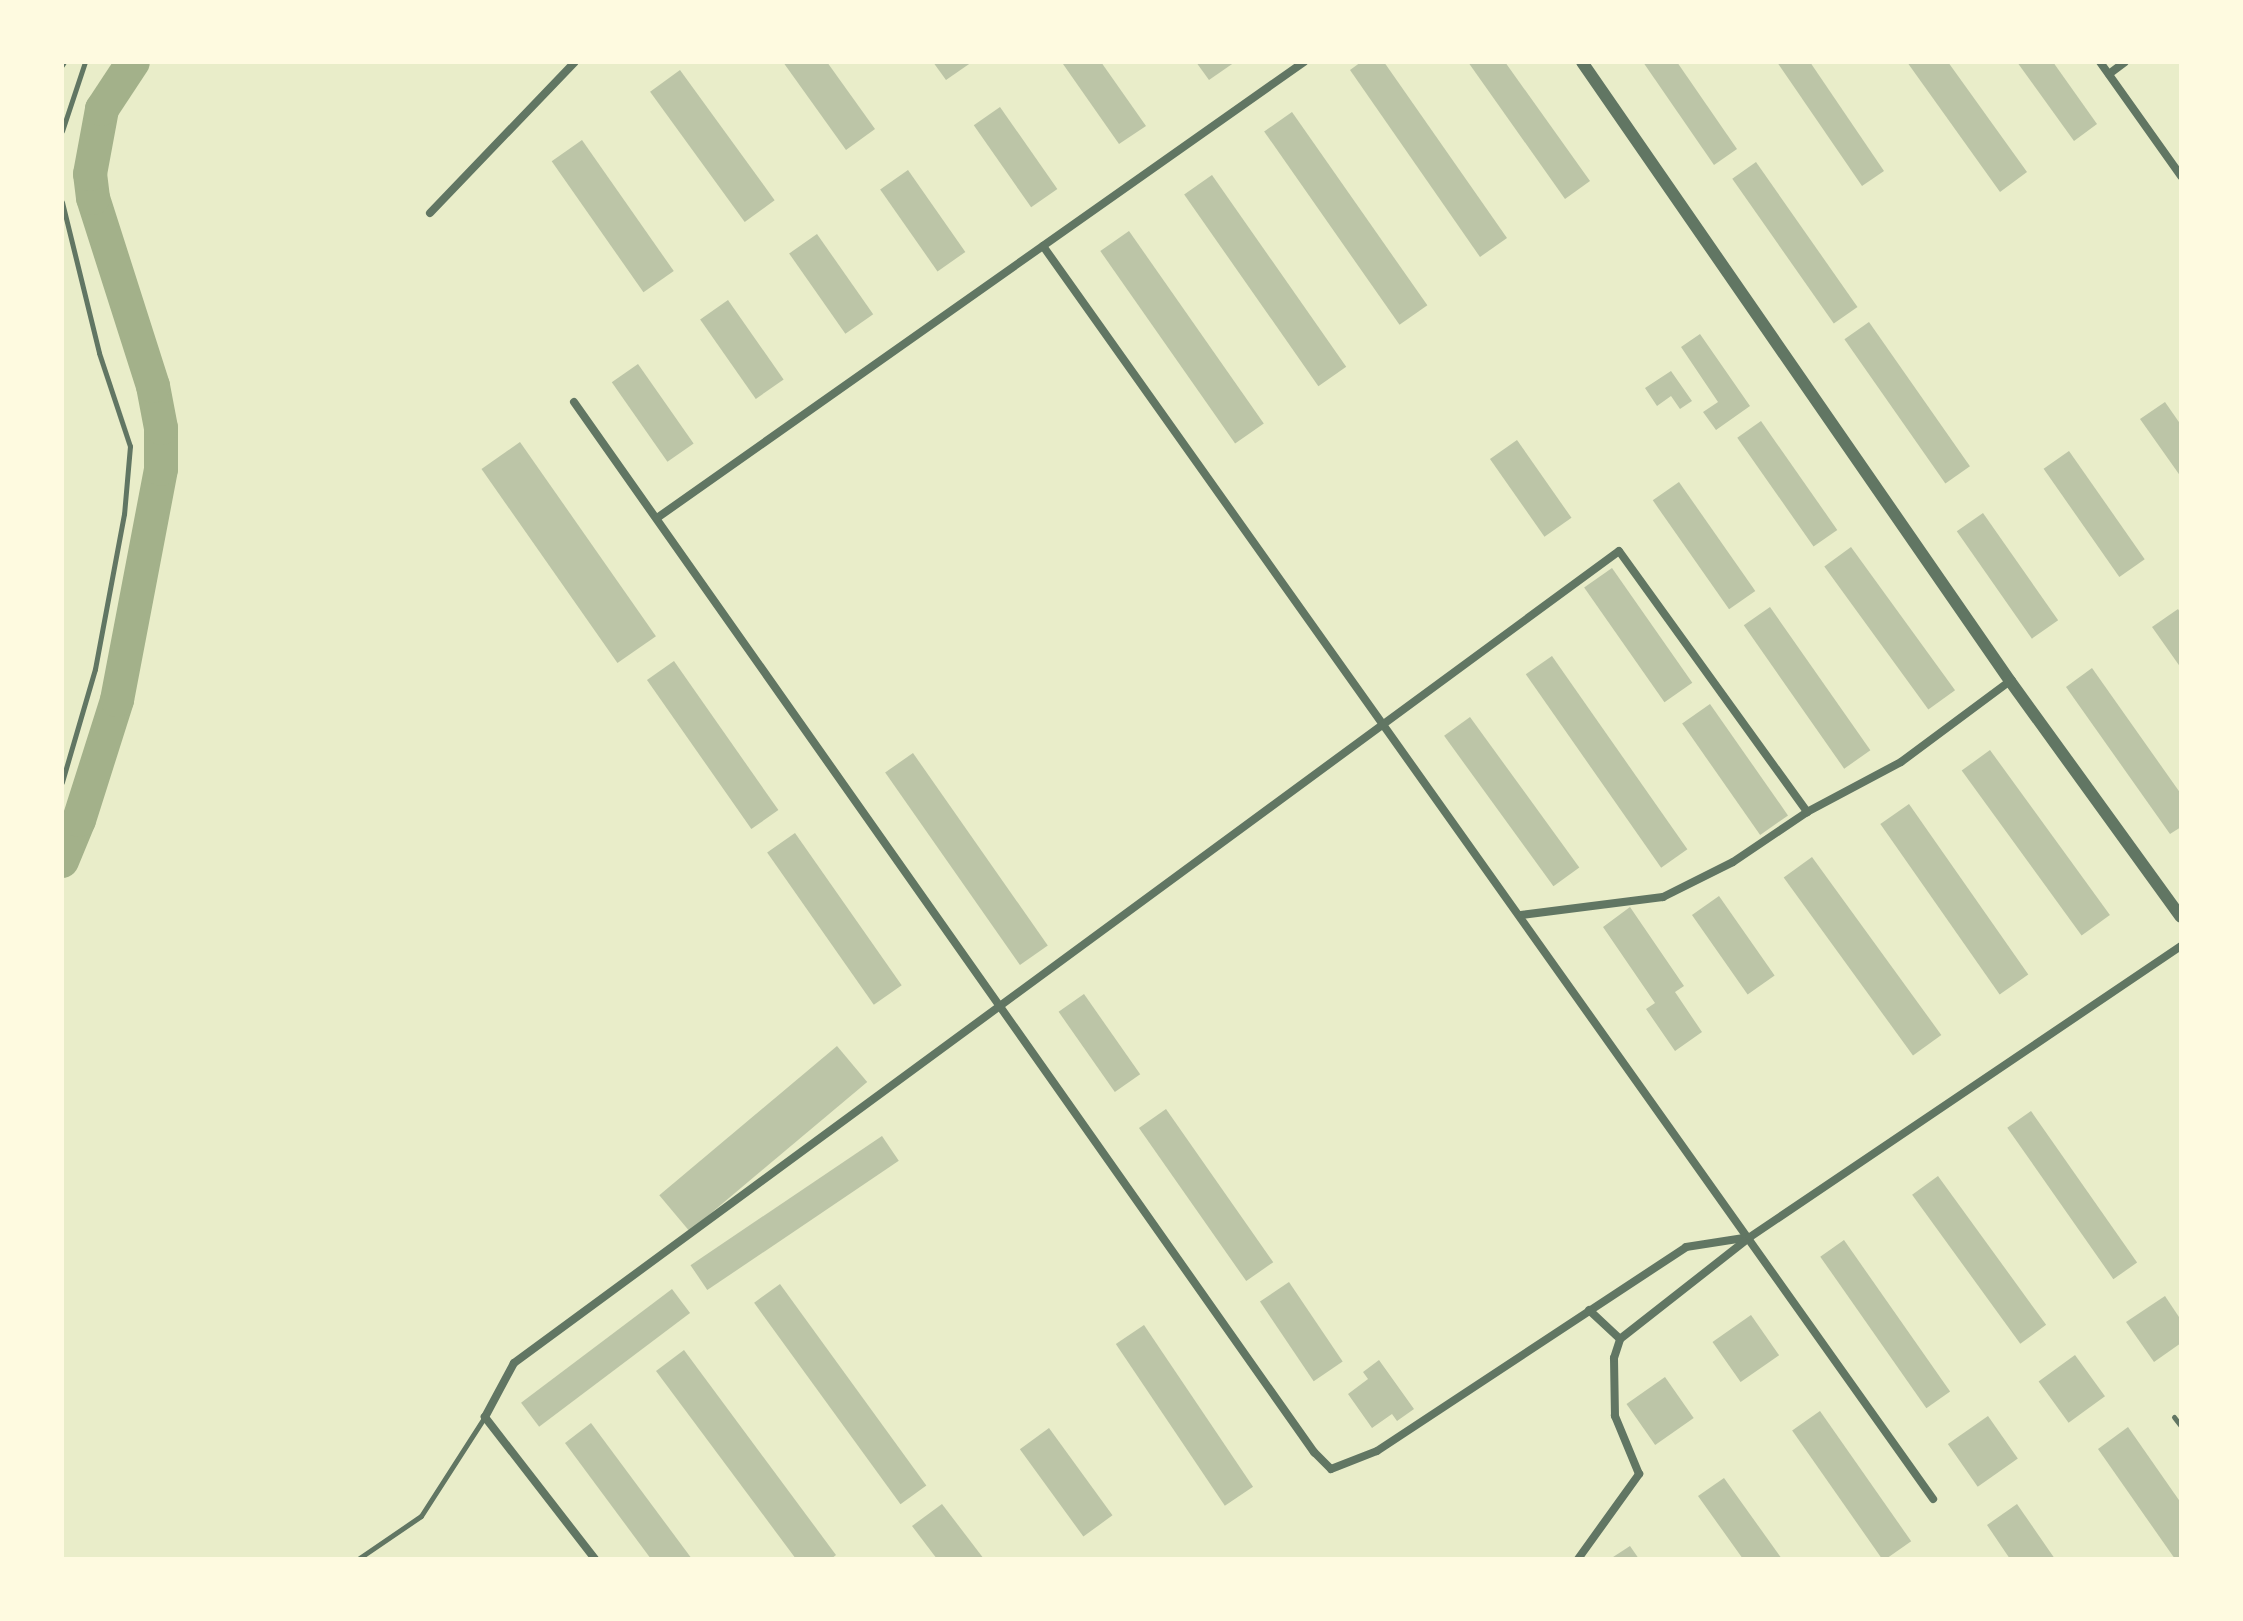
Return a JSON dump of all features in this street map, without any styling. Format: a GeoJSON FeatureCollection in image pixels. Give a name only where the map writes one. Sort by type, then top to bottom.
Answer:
{"type":"FeatureCollection","features":[{"type":"Feature","properties":{"kind":"street"},"geometry":{"type":"LineString","coordinates":[[430,213],[575,62]]}},
{"type":"Feature","properties":{"kind":"street"},"geometry":{"type":"LineString","coordinates":[[657,518],[1304,62]]}},
{"type":"Feature","properties":{"kind":"street"},"geometry":{"type":"LineString","coordinates":[[1582,62],[2010,681],[2181,917]]}},
{"type":"Feature","properties":{"kind":"street"},"geometry":{"type":"LineString","coordinates":[[2100,62],[2181,176]]}},
{"type":"Feature","properties":{"kind":"street"},"geometry":{"type":"LineString","coordinates":[[2109,74],[2125,62]]}},
{"type":"Feature","properties":{"kind":"street"},"geometry":{"type":"LineString","coordinates":[[1043,246],[1750,1237],[1933,1499]]}},
{"type":"Feature","properties":{"kind":"street"},"geometry":{"type":"LineString","coordinates":[[574,402],[1002,1004],[1314,1452],[1331,1469],[1377,1451],[1686,1247],[1750,1237]]}},
{"type":"Feature","properties":{"kind":"street"},"geometry":{"type":"LineString","coordinates":[[595,1559],[485,1417],[514,1363],[1619,551],[1807,812]]}},
{"type":"Feature","properties":{"kind":"street"},"geometry":{"type":"LineString","coordinates":[[1521,915],[1663,897],[1733,862],[1807,812],[1901,762],[2010,681]]}},
{"type":"Feature","properties":{"kind":"street"},"geometry":{"type":"LineString","coordinates":[[1578,1559],[1639,1474],[1615,1416],[1614,1358],[1620,1339],[1750,1237],[2181,946]]}},
{"type":"Feature","properties":{"kind":"street"},"geometry":{"type":"LineString","coordinates":[[1589,1310],[1620,1339]]}},
{"type":"Feature","properties":{"kind":"lane"},"geometry":{"type":"LineString","coordinates":[[62,131],[85,62]]}},
{"type":"Feature","properties":{"kind":"lane"},"geometry":{"type":"LineString","coordinates":[[62,202],[99,353],[130,446],[124,514],[95,669],[62,782]]}},
{"type":"Feature","properties":{"kind":"lane"},"geometry":{"type":"LineString","coordinates":[[358,1559],[421,1516],[485,1417]]}},
{"type":"Feature","properties":{"kind":"lane"},"geometry":{"type":"LineString","coordinates":[[2174,1417],[2181,1426]]}},
{"type":"Feature","properties":{"kind":"building"},"geometry":{"type":"Polygon","coordinates":[[[783,62],[827,62],[875,129],[846,150],[783,62]]]}},
{"type":"Feature","properties":{"kind":"building"},"geometry":{"type":"Polygon","coordinates":[[[933,62],[972,62],[946,80],[933,62]]]}},
{"type":"Feature","properties":{"kind":"building"},"geometry":{"type":"Polygon","coordinates":[[[1101,62],[1146,126],[1119,144],[1063,64],[1101,62]]]}},
{"type":"Feature","properties":{"kind":"building"},"geometry":{"type":"Polygon","coordinates":[[[1196,62],[1235,62],[1209,80],[1196,62]]]}},
{"type":"Feature","properties":{"kind":"building"},"geometry":{"type":"Polygon","coordinates":[[[1361,62],[1384,62],[1507,238],[1480,257],[1350,70],[1361,62]]]}},
{"type":"Feature","properties":{"kind":"building"},"geometry":{"type":"Polygon","coordinates":[[[1468,62],[1505,62],[1590,181],[1565,199],[1468,62]]]}},
{"type":"Feature","properties":{"kind":"building"},"geometry":{"type":"Polygon","coordinates":[[[1643,62],[1677,62],[1737,149],[1714,165],[1643,62]]]}},
{"type":"Feature","properties":{"kind":"building"},"geometry":{"type":"Polygon","coordinates":[[[1777,62],[1810,62],[1884,171],[1862,186],[1777,62]]]}},
{"type":"Feature","properties":{"kind":"building"},"geometry":{"type":"Polygon","coordinates":[[[1907,62],[1948,62],[2027,172],[2000,192],[1907,62]]]}},
{"type":"Feature","properties":{"kind":"building"},"geometry":{"type":"Polygon","coordinates":[[[2017,62],[2053,62],[2097,124],[2074,141],[2017,62]]]}},
{"type":"Feature","properties":{"kind":"building"},"geometry":{"type":"Polygon","coordinates":[[[680,70],[775,200],[745,222],[650,92],[680,70]]]}},
{"type":"Feature","properties":{"kind":"building"},"geometry":{"type":"Polygon","coordinates":[[[1000,107],[1057,189],[1031,207],[974,125],[1000,107]]]}},
{"type":"Feature","properties":{"kind":"building"},"geometry":{"type":"Polygon","coordinates":[[[1292,112],[1427,305],[1400,325],[1264,132],[1292,112]]]}},
{"type":"Feature","properties":{"kind":"building"},"geometry":{"type":"Polygon","coordinates":[[[582,140],[674,271],[643,292],[552,161],[582,140]]]}},
{"type":"Feature","properties":{"kind":"building"},"geometry":{"type":"Polygon","coordinates":[[[1756,162],[1858,307],[1834,324],[1732,179],[1756,162]]]}},
{"type":"Feature","properties":{"kind":"building"},"geometry":{"type":"Polygon","coordinates":[[[908,170],[965,252],[938,271],[880,190],[908,170]]]}},
{"type":"Feature","properties":{"kind":"building"},"geometry":{"type":"Polygon","coordinates":[[[1212,175],[1346,367],[1318,386],[1184,195],[1212,175]]]}},
{"type":"Feature","properties":{"kind":"building"},"geometry":{"type":"Polygon","coordinates":[[[1129,231],[1264,424],[1235,444],[1100,251],[1129,231]]]}},
{"type":"Feature","properties":{"kind":"building"},"geometry":{"type":"Polygon","coordinates":[[[817,234],[873,314],[845,334],[789,254],[817,234]]]}},
{"type":"Feature","properties":{"kind":"building"},"geometry":{"type":"Polygon","coordinates":[[[728,300],[784,379],[756,399],[700,320],[728,300]]]}},
{"type":"Feature","properties":{"kind":"building"},"geometry":{"type":"Polygon","coordinates":[[[1869,322],[1970,466],[1945,483],[1844,339],[1869,322]]]}},
{"type":"Feature","properties":{"kind":"building"},"geometry":{"type":"Polygon","coordinates":[[[1700,334],[1750,406],[1716,430],[1703,412],[1718,402],[1681,347],[1700,334]]]}},
{"type":"Feature","properties":{"kind":"building"},"geometry":{"type":"Polygon","coordinates":[[[638,364],[694,443],[667,462],[612,382],[638,364]]]}},
{"type":"Feature","properties":{"kind":"building"},"geometry":{"type":"Polygon","coordinates":[[[1671,371],[1692,401],[1680,409],[1671,396],[1657,406],[1645,388],[1671,371]]]}},
{"type":"Feature","properties":{"kind":"building"},"geometry":{"type":"Polygon","coordinates":[[[2165,402],[2181,425],[2181,477],[2140,419],[2165,402]]]}},
{"type":"Feature","properties":{"kind":"building"},"geometry":{"type":"Polygon","coordinates":[[[1761,421],[1837,530],[1814,547],[1737,438],[1761,421]]]}},
{"type":"Feature","properties":{"kind":"building"},"geometry":{"type":"Polygon","coordinates":[[[1517,440],[1571,518],[1544,537],[1490,459],[1517,440]]]}},
{"type":"Feature","properties":{"kind":"building"},"geometry":{"type":"Polygon","coordinates":[[[520,442],[656,636],[617,663],[481,469],[520,442]]]}},
{"type":"Feature","properties":{"kind":"building"},"geometry":{"type":"Polygon","coordinates":[[[2069,451],[2145,559],[2119,577],[2044,469],[2069,451]]]}},
{"type":"Feature","properties":{"kind":"building"},"geometry":{"type":"Polygon","coordinates":[[[1679,482],[1755,591],[1729,609],[1653,500],[1679,482]]]}},
{"type":"Feature","properties":{"kind":"building"},"geometry":{"type":"Polygon","coordinates":[[[1983,513],[2058,620],[2032,639],[1957,531],[1983,513]]]}},
{"type":"Feature","properties":{"kind":"building"},"geometry":{"type":"Polygon","coordinates":[[[1851,547],[1955,690],[1928,710],[1824,566],[1851,547]]]}},
{"type":"Feature","properties":{"kind":"building"},"geometry":{"type":"Polygon","coordinates":[[[1612,568],[1692,683],[1664,702],[1584,588],[1612,568]]]}},
{"type":"Feature","properties":{"kind":"building"},"geometry":{"type":"Polygon","coordinates":[[[1770,607],[1870,750],[1844,769],[1744,625],[1770,607]]]}},
{"type":"Feature","properties":{"kind":"building"},"geometry":{"type":"Polygon","coordinates":[[[2178,609],[2181,614],[2181,668],[2152,627],[2178,609]]]}},
{"type":"Feature","properties":{"kind":"building"},"geometry":{"type":"Polygon","coordinates":[[[1552,656],[1687,849],[1661,868],[1526,674],[1552,656]]]}},
{"type":"Feature","properties":{"kind":"building"},"geometry":{"type":"Polygon","coordinates":[[[674,661],[778,810],[751,829],[647,680],[674,661]]]}},
{"type":"Feature","properties":{"kind":"building"},"geometry":{"type":"Polygon","coordinates":[[[2092,668],[2181,794],[2181,827],[2170,834],[2066,687],[2092,668]]]}},
{"type":"Feature","properties":{"kind":"building"},"geometry":{"type":"Polygon","coordinates":[[[1710,704],[1788,815],[1760,835],[1682,724],[1710,704]]]}},
{"type":"Feature","properties":{"kind":"building"},"geometry":{"type":"Polygon","coordinates":[[[1470,717],[1579,867],[1553,886],[1444,736],[1470,717]]]}},
{"type":"Feature","properties":{"kind":"building"},"geometry":{"type":"Polygon","coordinates":[[[1990,750],[2110,915],[2082,936],[1962,771],[1990,750]]]}},
{"type":"Feature","properties":{"kind":"building"},"geometry":{"type":"Polygon","coordinates":[[[913,753],[1048,946],[1020,965],[885,773],[913,753]]]}},
{"type":"Feature","properties":{"kind":"building"},"geometry":{"type":"Polygon","coordinates":[[[1909,804],[2028,974],[2000,994],[1880,824],[1909,804]]]}},
{"type":"Feature","properties":{"kind":"building"},"geometry":{"type":"Polygon","coordinates":[[[795,833],[902,985],[874,1005],[767,853],[795,833]]]}},
{"type":"Feature","properties":{"kind":"building"},"geometry":{"type":"Polygon","coordinates":[[[1812,857],[1941,1035],[1913,1056],[1784,878],[1812,857]]]}},
{"type":"Feature","properties":{"kind":"building"},"geometry":{"type":"Polygon","coordinates":[[[1719,896],[1775,975],[1748,994],[1692,915],[1719,896]]]}},
{"type":"Feature","properties":{"kind":"building"},"geometry":{"type":"Polygon","coordinates":[[[1630,907],[1684,986],[1675,992],[1702,1032],[1675,1051],[1646,1009],[1655,1003],[1603,927],[1630,907]]]}},
{"type":"Feature","properties":{"kind":"building"},"geometry":{"type":"Polygon","coordinates":[[[1084,994],[1140,1074],[1115,1092],[1059,1012],[1084,994]]]}},
{"type":"Feature","properties":{"kind":"building"},"geometry":{"type":"Polygon","coordinates":[[[837,1046],[867,1082],[689,1231],[659,1195],[837,1046]]]}},
{"type":"Feature","properties":{"kind":"building"},"geometry":{"type":"Polygon","coordinates":[[[1166,1109],[1273,1262],[1246,1281],[1139,1128],[1166,1109]]]}},
{"type":"Feature","properties":{"kind":"building"},"geometry":{"type":"Polygon","coordinates":[[[2031,1111],[2137,1263],[2113,1279],[2007,1128],[2031,1111]]]}},
{"type":"Feature","properties":{"kind":"building"},"geometry":{"type":"Polygon","coordinates":[[[882,1136],[899,1161],[707,1290],[690,1265],[882,1136]]]}},
{"type":"Feature","properties":{"kind":"building"},"geometry":{"type":"Polygon","coordinates":[[[1938,1176],[2046,1325],[2020,1344],[1912,1195],[1938,1176]]]}},
{"type":"Feature","properties":{"kind":"building"},"geometry":{"type":"Polygon","coordinates":[[[1844,1240],[1950,1392],[1926,1408],[1820,1257],[1844,1240]]]}},
{"type":"Feature","properties":{"kind":"building"},"geometry":{"type":"Polygon","coordinates":[[[1289,1282],[1343,1362],[1314,1381],[1260,1302],[1289,1282]]]}},
{"type":"Feature","properties":{"kind":"building"},"geometry":{"type":"Polygon","coordinates":[[[780,1284],[926,1485],[900,1504],[754,1303],[780,1284]]]}},
{"type":"Feature","properties":{"kind":"building"},"geometry":{"type":"Polygon","coordinates":[[[672,1289],[690,1313],[539,1427],[521,1403],[672,1289]]]}},
{"type":"Feature","properties":{"kind":"building"},"geometry":{"type":"Polygon","coordinates":[[[2165,1296],[2181,1320],[2181,1343],[2154,1362],[2126,1322],[2165,1296]]]}},
{"type":"Feature","properties":{"kind":"building"},"geometry":{"type":"Polygon","coordinates":[[[1751,1315],[1779,1355],[1741,1382],[1712,1342],[1751,1315]]]}},
{"type":"Feature","properties":{"kind":"building"},"geometry":{"type":"Polygon","coordinates":[[[1144,1325],[1253,1487],[1225,1506],[1116,1344],[1144,1325]]]}},
{"type":"Feature","properties":{"kind":"building"},"geometry":{"type":"Polygon","coordinates":[[[684,1350],[836,1555],[831,1559],[796,1559],[656,1371],[684,1350]]]}},
{"type":"Feature","properties":{"kind":"building"},"geometry":{"type":"Polygon","coordinates":[[[2075,1355],[2105,1396],[2069,1423],[2039,1381],[2075,1355]]]}},
{"type":"Feature","properties":{"kind":"building"},"geometry":{"type":"Polygon","coordinates":[[[1379,1360],[1414,1409],[1397,1421],[1392,1414],[1372,1428],[1348,1394],[1368,1379],[1363,1372],[1379,1360]]]}},
{"type":"Feature","properties":{"kind":"building"},"geometry":{"type":"Polygon","coordinates":[[[1665,1377],[1694,1418],[1655,1445],[1626,1404],[1665,1377]]]}},
{"type":"Feature","properties":{"kind":"building"},"geometry":{"type":"Polygon","coordinates":[[[1820,1411],[1911,1541],[1882,1559],[1792,1431],[1820,1411]]]}},
{"type":"Feature","properties":{"kind":"building"},"geometry":{"type":"Polygon","coordinates":[[[1988,1416],[2018,1459],[1978,1487],[1948,1444],[1988,1416]]]}},
{"type":"Feature","properties":{"kind":"building"},"geometry":{"type":"Polygon","coordinates":[[[591,1423],[692,1559],[651,1559],[565,1443],[591,1423]]]}},
{"type":"Feature","properties":{"kind":"building"},"geometry":{"type":"Polygon","coordinates":[[[2128,1427],[2181,1503],[2181,1559],[2175,1559],[2098,1449],[2128,1427]]]}},
{"type":"Feature","properties":{"kind":"building"},"geometry":{"type":"Polygon","coordinates":[[[1049,1428],[1112,1515],[1083,1537],[1020,1449],[1049,1428]]]}},
{"type":"Feature","properties":{"kind":"building"},"geometry":{"type":"Polygon","coordinates":[[[1724,1478],[1782,1559],[1743,1559],[1698,1496],[1724,1478]]]}},
{"type":"Feature","properties":{"kind":"building"},"geometry":{"type":"Polygon","coordinates":[[[942,1504],[984,1559],[937,1559],[912,1526],[942,1504]]]}},
{"type":"Feature","properties":{"kind":"building"},"geometry":{"type":"Polygon","coordinates":[[[2017,1504],[2055,1559],[2010,1559],[1987,1525],[2017,1504]]]}},
{"type":"Feature","properties":{"kind":"building"},"geometry":{"type":"Polygon","coordinates":[[[1630,1546],[1639,1559],[1610,1559],[1630,1546]]]}},
{"type":"Feature","properties":{"kind":"waterway"},"geometry":{"type":"LineString","coordinates":[[62,861],[79,820],[117,700],[161,469],[161,428],[153,386],[93,198],[90,174],[102,109],[133,62]]}}]}
